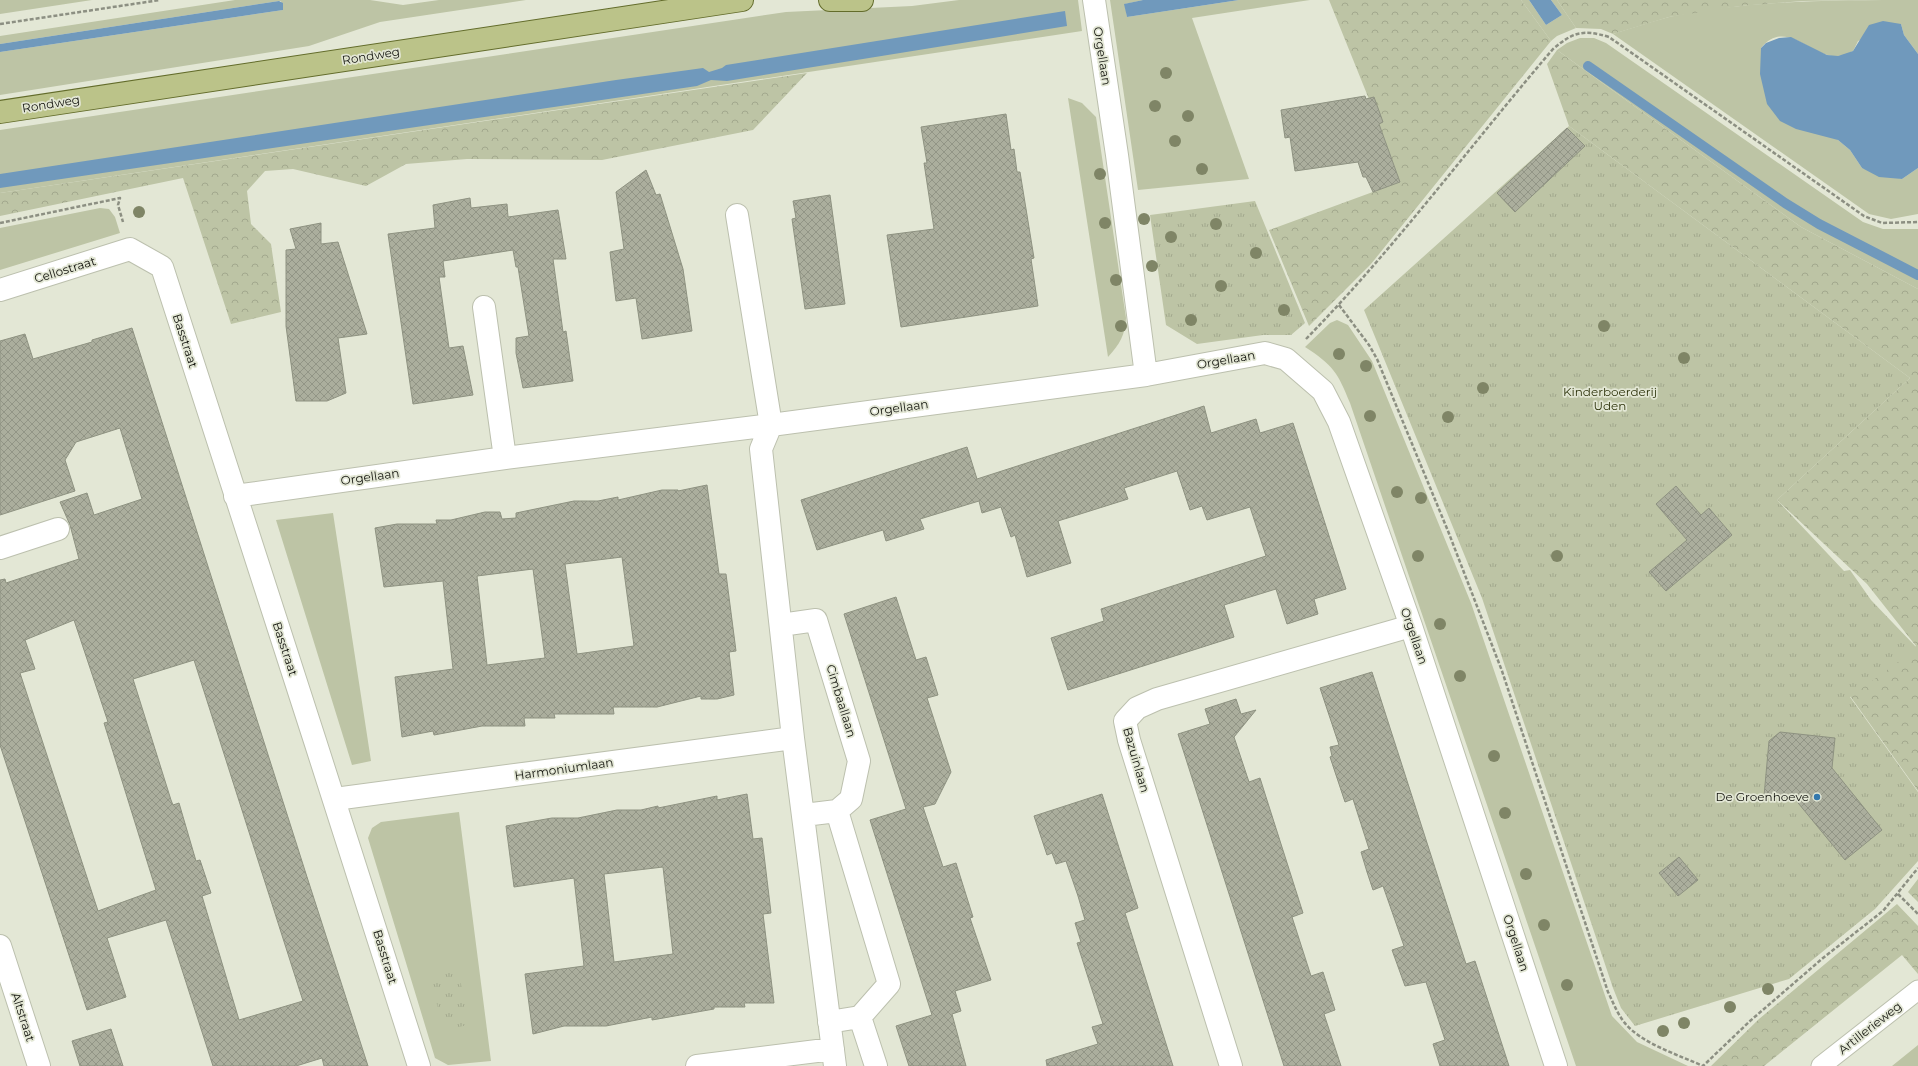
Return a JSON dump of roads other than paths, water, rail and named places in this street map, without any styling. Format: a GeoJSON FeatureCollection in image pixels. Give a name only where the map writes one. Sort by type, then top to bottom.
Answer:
{"type":"FeatureCollection","features":[{"type":"Feature","properties":{"kind":"main road","name":"Rondweg"},"geometry":{"type":"LineString","coordinates":[[0,112],[742,0]]}},
{"type":"Feature","properties":{"kind":"main road"},"geometry":{"type":"LineString","coordinates":[[830,0],[862,0]]}},
{"type":"Feature","properties":{"kind":"street","name":"Orgellaan"},"geometry":{"type":"LineString","coordinates":[[1094,0],[1117,155],[1146,375]]}},
{"type":"Feature","properties":{"kind":"street"},"geometry":{"type":"LineString","coordinates":[[697,1066],[834,1057],[793,738],[761,449],[771,425],[737,215]]}},
{"type":"Feature","properties":{"kind":"street","name":"Cellostraat"},"geometry":{"type":"LineString","coordinates":[[0,290],[130,249]]}},
{"type":"Feature","properties":{"kind":"street","name":"Basstraat"},"geometry":{"type":"LineString","coordinates":[[130,249],[162,267],[235,496],[335,799],[419,1066]]}},
{"type":"Feature","properties":{"kind":"street"},"geometry":{"type":"LineString","coordinates":[[484,307],[505,458]]}},
{"type":"Feature","properties":{"kind":"street","name":"Orgellaan"},"geometry":{"type":"LineString","coordinates":[[235,496],[505,458],[771,425],[1146,375],[1265,353],[1286,359],[1323,391],[1338,422],[1411,626],[1556,1066]]}},
{"type":"Feature","properties":{"kind":"street"},"geometry":{"type":"LineString","coordinates":[[0,548],[58,529]]}},
{"type":"Feature","properties":{"kind":"street","name":"Cimbaallaan"},"geometry":{"type":"LineString","coordinates":[[781,625],[816,620],[822,637],[859,761],[851,799],[837,810]]}},
{"type":"Feature","properties":{"kind":"street","name":"Bazuinlaan"},"geometry":{"type":"LineString","coordinates":[[1231,1066],[1131,748],[1125,720],[1137,708],[1157,699],[1411,626]]}},
{"type":"Feature","properties":{"kind":"street","name":"Harmoniumlaan"},"geometry":{"type":"LineString","coordinates":[[335,799],[793,738]]}},
{"type":"Feature","properties":{"kind":"street"},"geometry":{"type":"LineString","coordinates":[[804,815],[837,810],[889,984],[860,1017],[829,1022]]}},
{"type":"Feature","properties":{"kind":"street","name":"Altstraat"},"geometry":{"type":"LineString","coordinates":[[0,946],[38,1066]]}},
{"type":"Feature","properties":{"kind":"street"},"geometry":{"type":"LineString","coordinates":[[860,1017],[876,1066]]}},
{"type":"Feature","properties":{"kind":"lane","name":"Artillerieweg"},"geometry":{"type":"LineString","coordinates":[[1821,1066],[1918,990]]}},
{"type":"Feature","properties":{"kind":"water"},"geometry":{"type":"Polygon","coordinates":[[[1143,0],[1239,0],[1127,17],[1124,4],[1143,0]]]}},
{"type":"Feature","properties":{"kind":"water"},"geometry":{"type":"Polygon","coordinates":[[[1529,0],[1551,0],[1562,15],[1546,25],[1529,0]]]}},
{"type":"Feature","properties":{"kind":"water"},"geometry":{"type":"Polygon","coordinates":[[[279,1],[283,3],[283,10],[0,52],[0,44],[279,1]]]}},
{"type":"Feature","properties":{"kind":"water"},"geometry":{"type":"Polygon","coordinates":[[[1065,11],[1067,26],[727,81],[711,80],[697,86],[0,188],[0,174],[616,80],[703,68],[709,72],[722,68],[726,65],[1065,11]]]}},
{"type":"Feature","properties":{"kind":"water"},"geometry":{"type":"Polygon","coordinates":[[[1883,21],[1901,24],[1904,35],[1918,54],[1918,168],[1902,179],[1879,177],[1862,168],[1850,150],[1838,140],[1796,129],[1780,121],[1767,104],[1760,74],[1761,48],[1766,43],[1779,38],[1791,37],[1827,55],[1838,56],[1853,51],[1869,25],[1883,21]]]}},
{"type":"Feature","properties":{"kind":"waterway"},"geometry":{"type":"LineString","coordinates":[[1588,66],[1785,203],[1819,224],[1918,275]]}},
{"type":"Feature","properties":{"kind":"place","name":"De Groenhoeve"},"geometry":{"type":"Point","coordinates":[1817,797]}},
{"type":"Feature","properties":{"kind":"park label","name":"Kinderboerderij Uden"},"geometry":{"type":"Point","coordinates":[1610,399]}}]}
